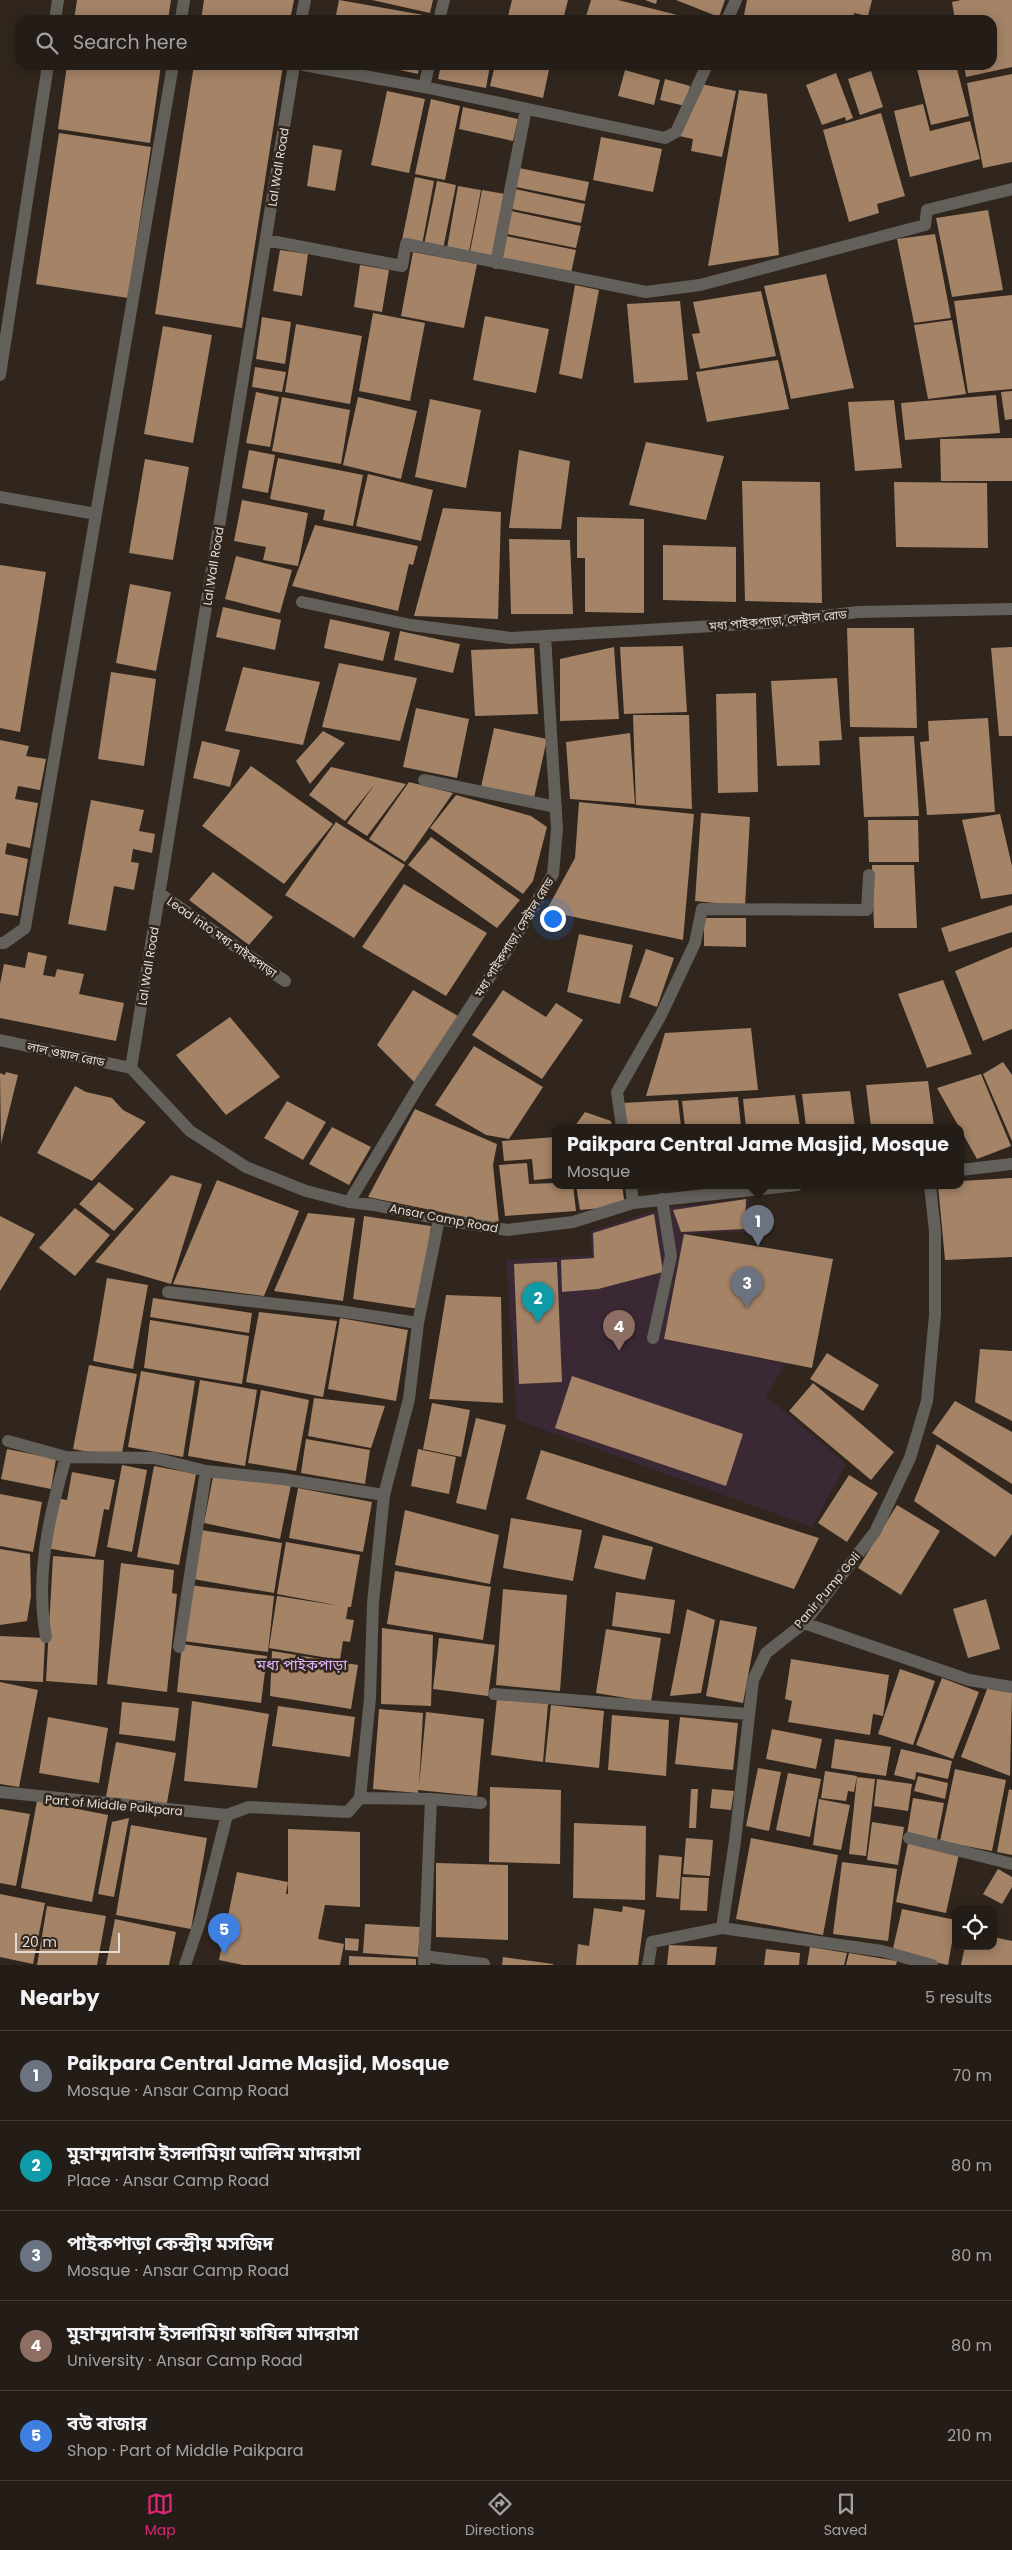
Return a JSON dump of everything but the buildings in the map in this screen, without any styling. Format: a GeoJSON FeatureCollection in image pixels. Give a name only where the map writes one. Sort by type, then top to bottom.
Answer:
{"type":"FeatureCollection","features":[{"type":"Feature","properties":{"kind":"street"},"geometry":{"type":"LineString","coordinates":[[56,15],[58,0]]}},
{"type":"Feature","properties":{"kind":"street"},"geometry":{"type":"LineString","coordinates":[[182,15],[184,0]]}},
{"type":"Feature","properties":{"kind":"street"},"geometry":{"type":"LineString","coordinates":[[302,15],[305,0]]}},
{"type":"Feature","properties":{"kind":"street"},"geometry":{"type":"LineString","coordinates":[[440,15],[444,0]]}},
{"type":"Feature","properties":{"kind":"street"},"geometry":{"type":"LineString","coordinates":[[729,15],[736,0]]}},
{"type":"Feature","properties":{"kind":"street"},"geometry":{"type":"LineString","coordinates":[[0,375],[47,70]]}},
{"type":"Feature","properties":{"kind":"street"},"geometry":{"type":"LineString","coordinates":[[0,943],[4,943],[25,928],[172,70]]}},
{"type":"Feature","properties":{"kind":"street","name":"Lal Wall Road"},"geometry":{"type":"LineString","coordinates":[[131,1068],[293,70]]}},
{"type":"Feature","properties":{"kind":"street"},"geometry":{"type":"LineString","coordinates":[[331,70],[424,87],[664,138],[676,132],[705,70]]}},
{"type":"Feature","properties":{"kind":"street"},"geometry":{"type":"LineString","coordinates":[[424,87],[428,70]]}},
{"type":"Feature","properties":{"kind":"street"},"geometry":{"type":"LineString","coordinates":[[496,263],[526,109]]}},
{"type":"Feature","properties":{"kind":"street"},"geometry":{"type":"LineString","coordinates":[[266,240],[402,266],[406,244],[646,292],[700,285],[925,225],[927,210],[1012,189]]}},
{"type":"Feature","properties":{"kind":"street"},"geometry":{"type":"LineString","coordinates":[[0,497],[96,514]]}},
{"type":"Feature","properties":{"kind":"street","name":"মধ্য পাইকপাড়া, সেন্ট্রাল রোড"},"geometry":{"type":"LineString","coordinates":[[302,602],[411,625],[511,638],[765,623],[858,612],[1012,609]]}},
{"type":"Feature","properties":{"kind":"street","name":"মধ্য পাইকপাড়া, সেন্ট্রাল রোড"},"geometry":{"type":"LineString","coordinates":[[350,1202],[418,1087],[510,946],[553,874],[557,829],[545,636]]}},
{"type":"Feature","properties":{"kind":"street"},"geometry":{"type":"LineString","coordinates":[[424,780],[556,806]]}},
{"type":"Feature","properties":{"kind":"street"},"geometry":{"type":"LineString","coordinates":[[622,1124],[617,1092],[660,1014],[695,943],[702,909],[867,910],[869,875]]}},
{"type":"Feature","properties":{"kind":"street","name":"Lead into মধ্য পাইকপাড়া"},"geometry":{"type":"LineString","coordinates":[[159,893],[285,981]]}},
{"type":"Feature","properties":{"kind":"street","name":"লাল ওয়াল রোড"},"geometry":{"type":"LineString","coordinates":[[0,1040],[131,1068]]}},
{"type":"Feature","properties":{"kind":"street","name":"Ansar Camp Road"},"geometry":{"type":"LineString","coordinates":[[131,1068],[190,1131],[246,1167],[306,1191],[350,1202],[507,1230],[573,1222],[634,1203],[758,1189]]}},
{"type":"Feature","properties":{"kind":"street"},"geometry":{"type":"LineString","coordinates":[[964,1170],[1012,1164]]}},
{"type":"Feature","properties":{"kind":"street"},"geometry":{"type":"LineString","coordinates":[[632,1189],[634,1203]]}},
{"type":"Feature","properties":{"kind":"street","name":"Panir Pump Goli"},"geometry":{"type":"LineString","coordinates":[[722,1928],[736,1833],[753,1680],[766,1653],[804,1623],[875,1532],[910,1458],[927,1401],[935,1315],[935,1231],[930,1189]]}},
{"type":"Feature","properties":{"kind":"street"},"geometry":{"type":"LineString","coordinates":[[653,1338],[671,1256],[662,1199]]}},
{"type":"Feature","properties":{"kind":"street"},"geometry":{"type":"LineString","coordinates":[[185,1965],[200,1921],[227,1815],[249,1807],[348,1812],[360,1798],[370,1698],[373,1603],[384,1495],[409,1398],[418,1323],[439,1218]]}},
{"type":"Feature","properties":{"kind":"street"},"geometry":{"type":"LineString","coordinates":[[168,1292],[339,1311],[418,1323]]}},
{"type":"Feature","properties":{"kind":"street"},"geometry":{"type":"LineString","coordinates":[[8,1441],[66,1457],[154,1458],[206,1472],[282,1479],[384,1495]]}},
{"type":"Feature","properties":{"kind":"street"},"geometry":{"type":"LineString","coordinates":[[46,1637],[42,1619],[44,1549],[66,1457]]}},
{"type":"Feature","properties":{"kind":"street"},"geometry":{"type":"LineString","coordinates":[[178,1647],[206,1472]]}},
{"type":"Feature","properties":{"kind":"street"},"geometry":{"type":"LineString","coordinates":[[804,1623],[969,1680],[1012,1687]]}},
{"type":"Feature","properties":{"kind":"street"},"geometry":{"type":"LineString","coordinates":[[494,1694],[748,1714]]}},
{"type":"Feature","properties":{"kind":"street","name":"Part of Middle Paikpara"},"geometry":{"type":"LineString","coordinates":[[0,1792],[227,1815]]}},
{"type":"Feature","properties":{"kind":"street"},"geometry":{"type":"LineString","coordinates":[[360,1798],[430,1799],[481,1803]]}},
{"type":"Feature","properties":{"kind":"street"},"geometry":{"type":"LineString","coordinates":[[430,1799],[424,1960],[484,1964]]}},
{"type":"Feature","properties":{"kind":"street"},"geometry":{"type":"LineString","coordinates":[[909,1838],[1012,1864]]}},
{"type":"Feature","properties":{"kind":"street"},"geometry":{"type":"LineString","coordinates":[[648,1965],[652,1942],[722,1928],[882,1951],[932,1965]]}},
{"type":"Feature","properties":{"kind":"shaded area"},"geometry":{"type":"Polygon","coordinates":[[[749,1199],[748,1232],[684,1234],[664,1339],[786,1364],[766,1396],[846,1464],[812,1527],[517,1420],[506,1260],[592,1255],[590,1231],[663,1208],[749,1199]]]}},
{"type":"Feature","properties":{"kind":"place","name":"Paikpara Central Jame Masjid, Mosque"},"geometry":{"type":"Point","coordinates":[758,1246]}},
{"type":"Feature","properties":{"kind":"place","name":"পাইকপাড়া কেন্দ্রীয় মসজিদ"},"geometry":{"type":"Point","coordinates":[747,1308]}},
{"type":"Feature","properties":{"kind":"place","name":"মুহাম্মদাবাদ ইসলামিয়া আলিম মাদরাসা"},"geometry":{"type":"Point","coordinates":[538,1323]}},
{"type":"Feature","properties":{"kind":"place","name":"মুহাম্মদাবাদ ইসলামিয়া ফাযিল মাদরাসা"},"geometry":{"type":"Point","coordinates":[619,1351]}},
{"type":"Feature","properties":{"kind":"place","name":"বউ বাজার"},"geometry":{"type":"Point","coordinates":[224,1954]}},
{"type":"Feature","properties":{"kind":"district","name":"মধ্য পাইকপাড়া"},"geometry":{"type":"Point","coordinates":[302,1664]}}]}
